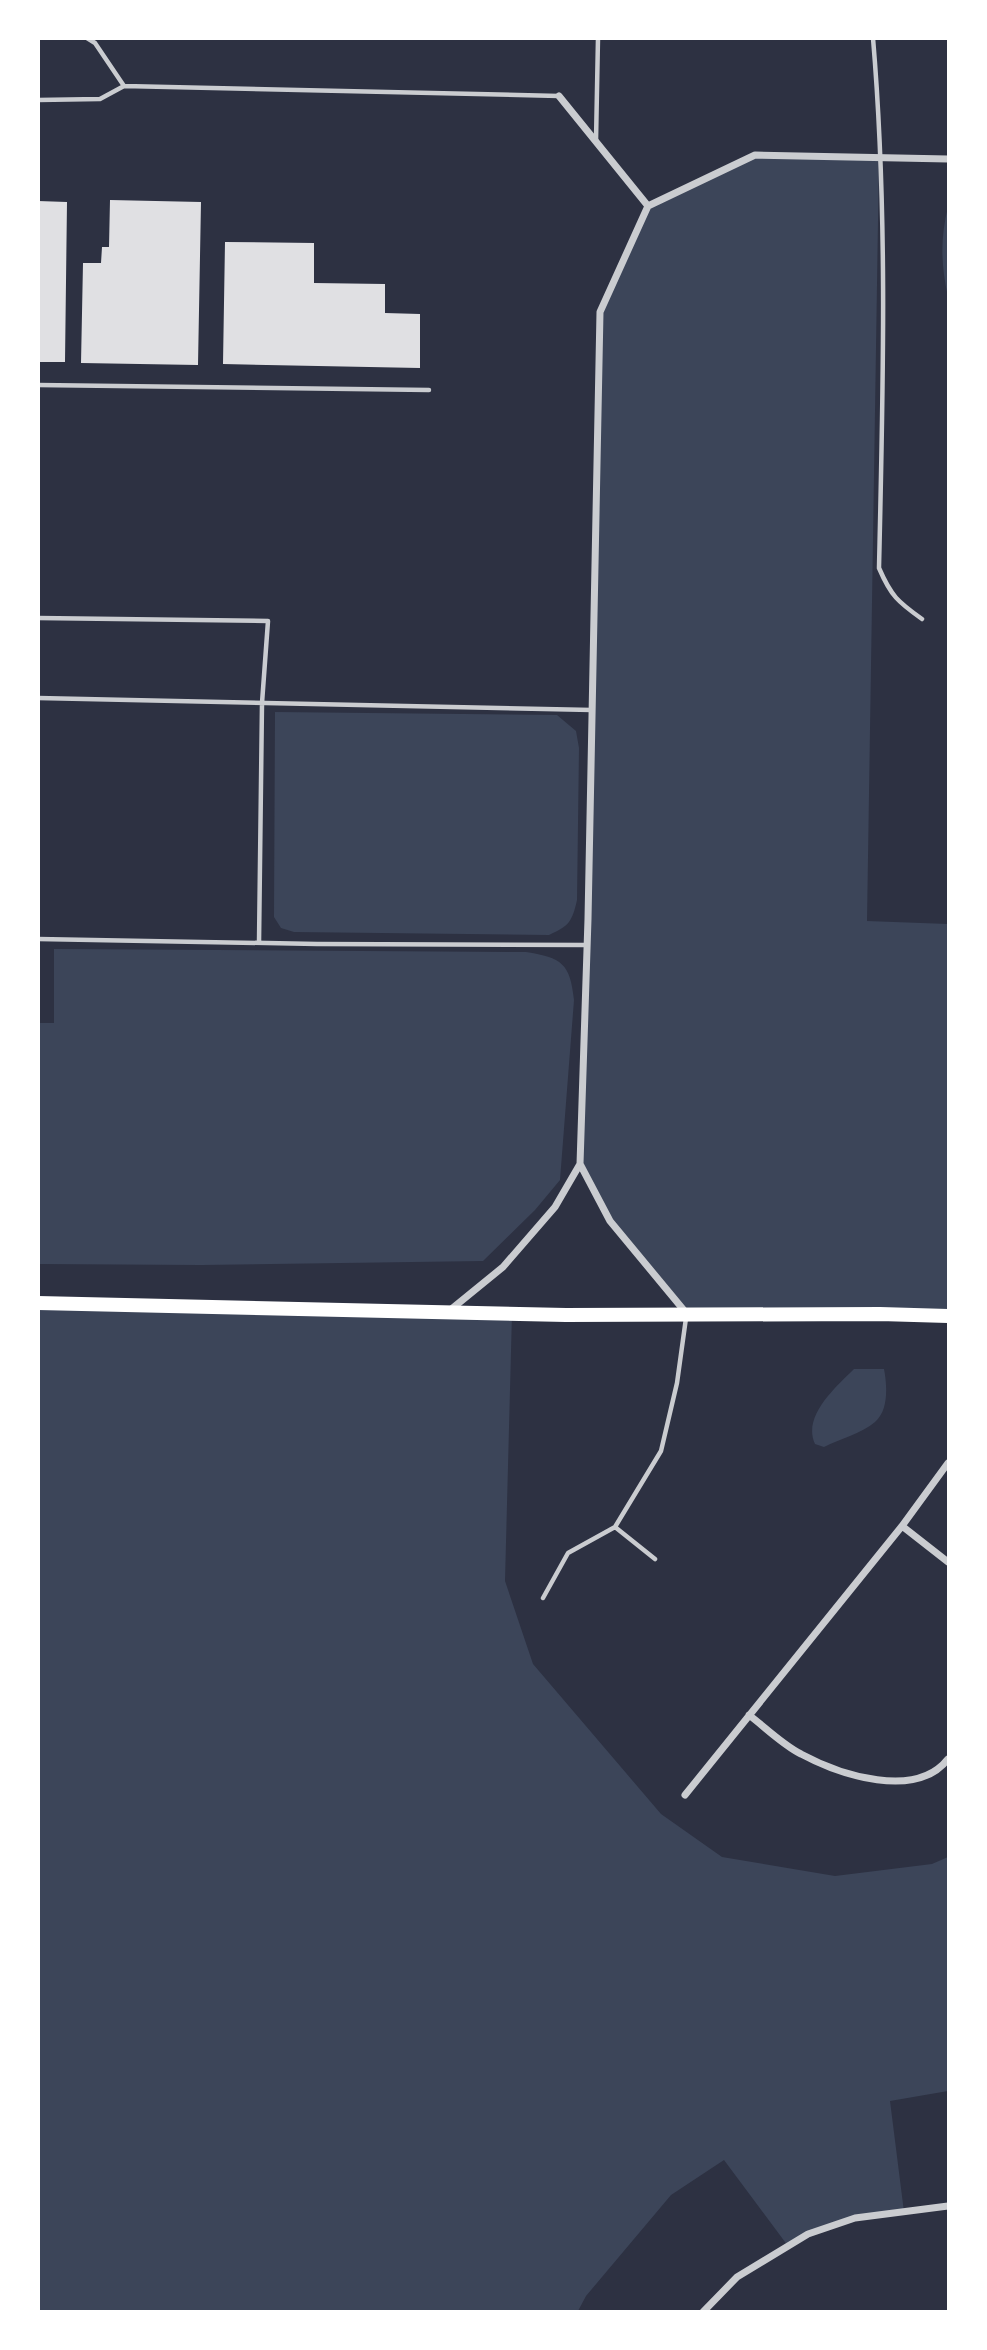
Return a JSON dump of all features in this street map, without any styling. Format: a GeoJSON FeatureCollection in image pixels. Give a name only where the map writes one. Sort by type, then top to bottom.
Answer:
{"type":"FeatureCollection","features":[{"type":"Feature","properties":{"kind":"main road"},"geometry":{"type":"LineString","coordinates":[[38,1303],[448,1312],[948,1316]]}},
{"type":"Feature","properties":{"kind":"street"},"geometry":{"type":"LineString","coordinates":[[559,96],[648,206]]}},
{"type":"Feature","properties":{"kind":"street"},"geometry":{"type":"LineString","coordinates":[[448,1312],[503,1268],[555,1207],[580,1164],[600,312],[648,206],[755,155],[948,159]]}},
{"type":"Feature","properties":{"kind":"street"},"geometry":{"type":"LineString","coordinates":[[580,1164],[610,1221],[687,1314]]}},
{"type":"Feature","properties":{"kind":"street"},"geometry":{"type":"LineString","coordinates":[[685,1795],[902,1526],[948,1463]]}},
{"type":"Feature","properties":{"kind":"street"},"geometry":{"type":"LineString","coordinates":[[902,1526],[948,1562]]}},
{"type":"Feature","properties":{"kind":"street"},"geometry":{"type":"LineString","coordinates":[[749,1715],[800,1754],[856,1775],[888,1782],[917,1779],[940,1770],[948,1759]]}},
{"type":"Feature","properties":{"kind":"street"},"geometry":{"type":"LineString","coordinates":[[704,2312],[737,2277],[808,2234],[855,2218],[948,2206]]}},
{"type":"Feature","properties":{"kind":"lane"},"geometry":{"type":"LineString","coordinates":[[88,38],[95,43],[124,86]]}},
{"type":"Feature","properties":{"kind":"lane"},"geometry":{"type":"LineString","coordinates":[[596,141],[598,38]]}},
{"type":"Feature","properties":{"kind":"lane"},"geometry":{"type":"LineString","coordinates":[[873,38],[880,121],[879,157],[883,215],[884,317],[879,568],[888,589],[922,619]]}},
{"type":"Feature","properties":{"kind":"lane"},"geometry":{"type":"LineString","coordinates":[[38,100],[100,99],[124,86],[559,96]]}},
{"type":"Feature","properties":{"kind":"lane"},"geometry":{"type":"LineString","coordinates":[[38,385],[429,390]]}},
{"type":"Feature","properties":{"kind":"lane"},"geometry":{"type":"LineString","coordinates":[[38,618],[268,621],[262,703],[259,943]]}},
{"type":"Feature","properties":{"kind":"lane"},"geometry":{"type":"LineString","coordinates":[[38,698],[592,710]]}},
{"type":"Feature","properties":{"kind":"lane"},"geometry":{"type":"LineString","coordinates":[[38,939],[587,944]]}},
{"type":"Feature","properties":{"kind":"lane"},"geometry":{"type":"LineString","coordinates":[[543,1598],[568,1553],[615,1527],[661,1451],[677,1383],[687,1314]]}},
{"type":"Feature","properties":{"kind":"lane"},"geometry":{"type":"LineString","coordinates":[[615,1527],[655,1559]]}},
{"type":"Feature","properties":{"kind":"shaded area"},"geometry":{"type":"Polygon","coordinates":[[[755,155],[879,157],[867,921],[948,924],[948,1316],[687,1314],[610,1221],[580,1164],[600,312],[648,206],[755,155]]]}},
{"type":"Feature","properties":{"kind":"shaded area"},"geometry":{"type":"Polygon","coordinates":[[[948,207],[948,297],[942,252],[948,207]]]}},
{"type":"Feature","properties":{"kind":"shaded area"},"geometry":{"type":"Polygon","coordinates":[[[275,712],[557,715],[576,731],[579,748],[577,900],[569,922],[549,935],[294,932],[281,928],[274,917],[275,712]]]}},
{"type":"Feature","properties":{"kind":"shaded area"},"geometry":{"type":"Polygon","coordinates":[[[54,949],[526,952],[556,960],[567,970],[574,1000],[560,1180],[535,1210],[483,1261],[39,1264],[38,1023],[54,1023],[54,949]]]}},
{"type":"Feature","properties":{"kind":"shaded area"},"geometry":{"type":"Polygon","coordinates":[[[39,1303],[512,1313],[505,1581],[533,1664],[661,1814],[722,1857],[835,1876],[932,1864],[948,1857],[948,2091],[890,2101],[904,2212],[855,2218],[788,2246],[724,2160],[671,2195],[586,2296],[578,2311],[39,2312],[39,1303]]]}},
{"type":"Feature","properties":{"kind":"shaded area"},"geometry":{"type":"Polygon","coordinates":[[[854,1369],[884,1369],[885,1404],[880,1417],[857,1433],[824,1447],[815,1444],[812,1433],[817,1413],[830,1393],[854,1369]]]}},
{"type":"Feature","properties":{"kind":"building"},"geometry":{"type":"Polygon","coordinates":[[[110,200],[201,202],[198,365],[81,363],[83,263],[101,263],[102,247],[109,247],[110,200]]]}},
{"type":"Feature","properties":{"kind":"building"},"geometry":{"type":"Polygon","coordinates":[[[38,201],[67,202],[65,362],[38,362],[38,201]]]}},
{"type":"Feature","properties":{"kind":"building"},"geometry":{"type":"Polygon","coordinates":[[[225,242],[314,243],[314,283],[385,284],[385,313],[420,314],[420,368],[223,364],[225,242]]]}}]}
